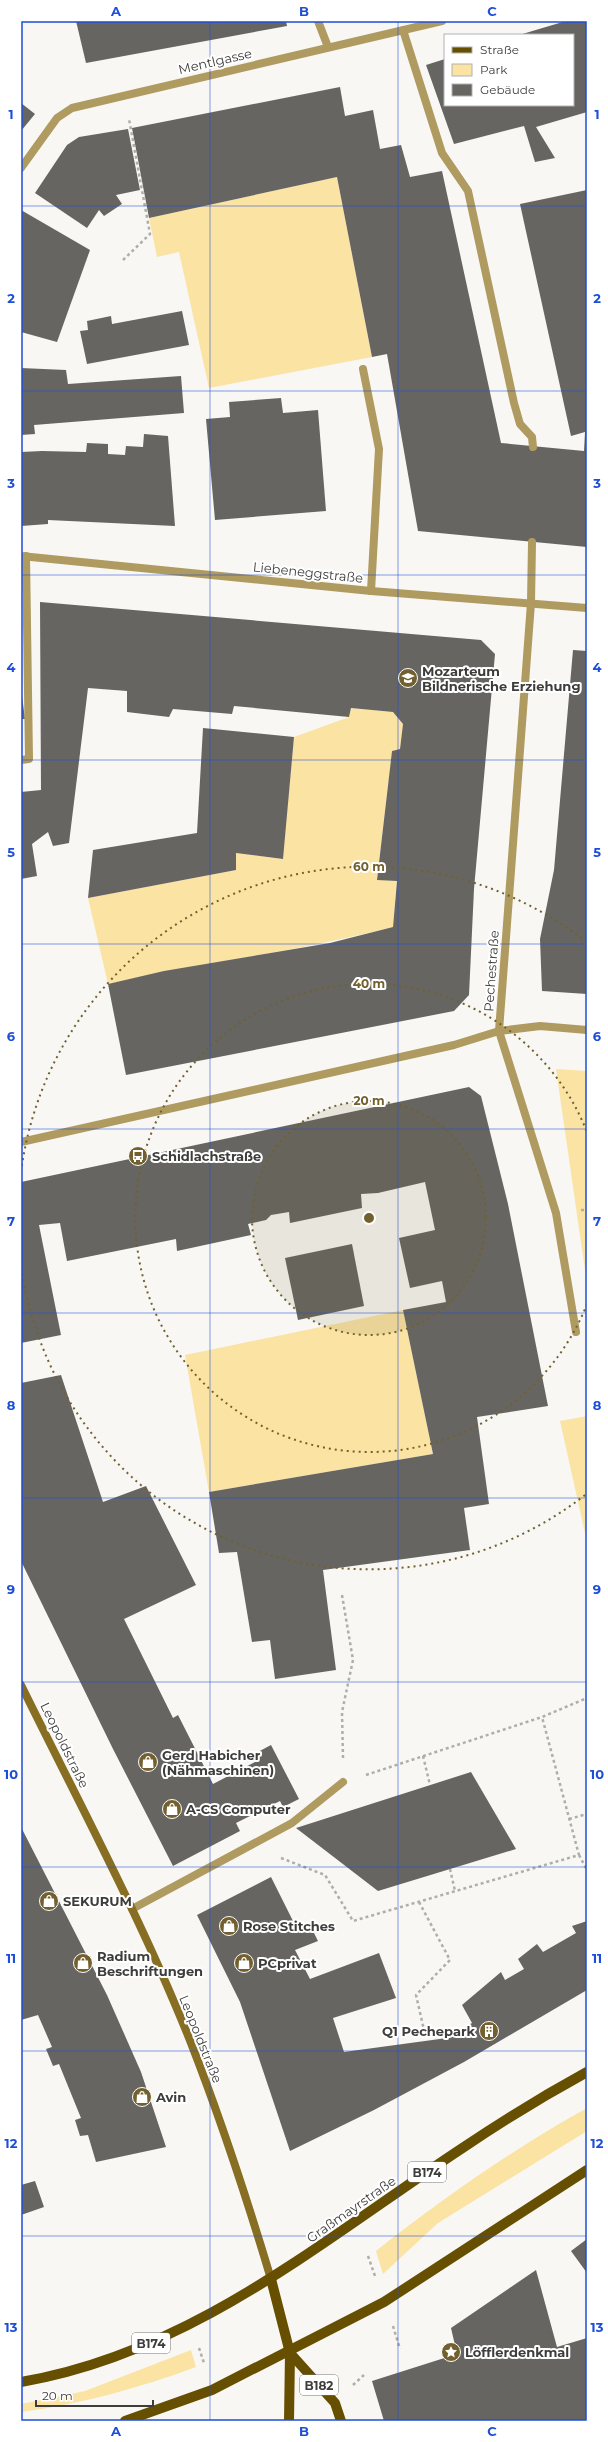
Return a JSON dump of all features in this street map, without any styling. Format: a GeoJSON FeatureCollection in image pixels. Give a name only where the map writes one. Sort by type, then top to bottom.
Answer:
{"type":"FeatureCollection","features":[{"type":"Feature","properties":{"kind":"main road","name":"Graßmayrstraße"},"geometry":{"type":"LineString","coordinates":[[271,2279],[464,2147],[587,2072]]}},
{"type":"Feature","properties":{"kind":"main road"},"geometry":{"type":"LineString","coordinates":[[125,2421],[212,2390],[290,2353],[384,2302],[587,2170]]}},
{"type":"Feature","properties":{"kind":"main road","name":"Leopoldstraße"},"geometry":{"type":"LineString","coordinates":[[271,2279],[290,2353],[289,2421]]}},
{"type":"Feature","properties":{"kind":"main road","name":"B174"},"geometry":{"type":"LineString","coordinates":[[21,2382],[102,2362],[131,2351],[188,2326],[271,2279]]}},
{"type":"Feature","properties":{"kind":"main road","name":"Leopoldstraße"},"geometry":{"type":"LineString","coordinates":[[290,2353],[335,2403],[341,2421]]}},
{"type":"Feature","properties":{"kind":"street"},"geometry":{"type":"LineString","coordinates":[[318,21],[328,47]]}},
{"type":"Feature","properties":{"kind":"street","name":"Mentlgasse"},"geometry":{"type":"LineString","coordinates":[[21,168],[49,128],[64,112],[72,108],[442,21]]}},
{"type":"Feature","properties":{"kind":"street"},"geometry":{"type":"LineString","coordinates":[[403,30],[442,153],[468,192],[514,403],[520,424],[532,437],[533,447]]}},
{"type":"Feature","properties":{"kind":"street"},"geometry":{"type":"LineString","coordinates":[[363,368],[379,449],[371,591]]}},
{"type":"Feature","properties":{"kind":"street","name":"Pechestraße"},"geometry":{"type":"LineString","coordinates":[[532,542],[531,603],[499,1030],[556,1213],[576,1332]]}},
{"type":"Feature","properties":{"kind":"street","name":"Liebeneggstraße"},"geometry":{"type":"LineString","coordinates":[[25,760],[23,556],[371,591],[587,608]]}},
{"type":"Feature","properties":{"kind":"street"},"geometry":{"type":"LineString","coordinates":[[21,1142],[447,1047],[499,1030],[540,1026],[587,1030]]}},
{"type":"Feature","properties":{"kind":"street","name":"Leopoldstraße"},"geometry":{"type":"LineString","coordinates":[[21,1685],[132,1909],[190,2042],[244,2187],[271,2279]]}},
{"type":"Feature","properties":{"kind":"street"},"geometry":{"type":"LineString","coordinates":[[132,1909],[292,1823],[343,1782]]}},
{"type":"Feature","properties":{"kind":"path"},"geometry":{"type":"LineString","coordinates":[[123,260],[150,234],[124,95]]}},
{"type":"Feature","properties":{"kind":"path"},"geometry":{"type":"LineString","coordinates":[[342,1595],[353,1660],[342,1712],[343,1782],[542,1717],[587,1698]]}},
{"type":"Feature","properties":{"kind":"path"},"geometry":{"type":"LineString","coordinates":[[542,1717],[578,1855],[587,1870]]}},
{"type":"Feature","properties":{"kind":"path"},"geometry":{"type":"LineString","coordinates":[[423,1756],[430,1785]]}},
{"type":"Feature","properties":{"kind":"path"},"geometry":{"type":"LineString","coordinates":[[569,1819],[587,1814]]}},
{"type":"Feature","properties":{"kind":"path"},"geometry":{"type":"LineString","coordinates":[[274,1855],[325,1875],[353,1921],[578,1855]]}},
{"type":"Feature","properties":{"kind":"path"},"geometry":{"type":"LineString","coordinates":[[450,1869],[455,1891]]}},
{"type":"Feature","properties":{"kind":"path"},"geometry":{"type":"LineString","coordinates":[[419,1902],[450,1960],[416,1995],[424,2030]]}},
{"type":"Feature","properties":{"kind":"path"},"geometry":{"type":"LineString","coordinates":[[368,2256],[376,2278]]}},
{"type":"Feature","properties":{"kind":"path"},"geometry":{"type":"LineString","coordinates":[[392,2324],[400,2349]]}},
{"type":"Feature","properties":{"kind":"path"},"geometry":{"type":"LineString","coordinates":[[199,2347],[204,2363]]}},
{"type":"Feature","properties":{"kind":"green space"},"geometry":{"type":"Polygon","coordinates":[[[337,177],[372,357],[209,388],[179,252],[157,257],[149,218],[337,177]]]}},
{"type":"Feature","properties":{"kind":"green space"},"geometry":{"type":"Polygon","coordinates":[[[351,708],[393,712],[403,724],[400,749],[392,751],[377,879],[397,881],[393,927],[287,950],[108,984],[88,898],[236,870],[236,853],[282,859],[294,737],[349,717],[351,708]]]}},
{"type":"Feature","properties":{"kind":"green space"},"geometry":{"type":"Polygon","coordinates":[[[556,1069],[587,1071],[587,1284],[556,1069]]]}},
{"type":"Feature","properties":{"kind":"green space"},"geometry":{"type":"Polygon","coordinates":[[[403,1310],[433,1454],[209,1492],[185,1355],[403,1310]]]}},
{"type":"Feature","properties":{"kind":"green space"},"geometry":{"type":"Polygon","coordinates":[[[587,1416],[587,1542],[560,1421],[587,1416]]]}},
{"type":"Feature","properties":{"kind":"green space"},"geometry":{"type":"Polygon","coordinates":[[[587,2108],[587,2131],[438,2223],[383,2274],[376,2251],[426,2212],[478,2175],[532,2140],[587,2108]]]}},
{"type":"Feature","properties":{"kind":"green space"},"geometry":{"type":"Polygon","coordinates":[[[191,2350],[196,2367],[153,2382],[88,2400],[21,2412],[21,2404],[85,2391],[191,2350]]]}},
{"type":"Feature","properties":{"kind":"building"},"geometry":{"type":"Polygon","coordinates":[[[76,21],[286,21],[287,26],[86,63],[76,21]]]}},
{"type":"Feature","properties":{"kind":"building"},"geometry":{"type":"Polygon","coordinates":[[[566,21],[587,21],[587,112],[536,127],[555,158],[535,162],[524,126],[454,144],[426,65],[444,59],[444,106],[574,106],[574,34],[522,34],[566,21]]]}},
{"type":"Feature","properties":{"kind":"building"},"geometry":{"type":"Polygon","coordinates":[[[340,87],[345,116],[373,110],[380,149],[401,145],[410,177],[442,171],[501,443],[584,451],[585,432],[571,436],[520,204],[587,190],[587,547],[418,531],[387,354],[372,357],[337,177],[149,218],[132,128],[340,87]]]}},
{"type":"Feature","properties":{"kind":"building"},"geometry":{"type":"Polygon","coordinates":[[[21,103],[35,114],[21,131],[21,103]]]}},
{"type":"Feature","properties":{"kind":"building"},"geometry":{"type":"Polygon","coordinates":[[[128,129],[140,190],[116,195],[122,204],[104,216],[99,210],[87,228],[35,193],[67,145],[79,137],[128,129]]]}},
{"type":"Feature","properties":{"kind":"building"},"geometry":{"type":"Polygon","coordinates":[[[21,210],[90,250],[57,342],[21,332],[21,210]]]}},
{"type":"Feature","properties":{"kind":"building"},"geometry":{"type":"Polygon","coordinates":[[[182,311],[189,345],[87,364],[80,331],[88,330],[87,321],[111,316],[112,324],[182,311]]]}},
{"type":"Feature","properties":{"kind":"building"},"geometry":{"type":"Polygon","coordinates":[[[21,368],[66,370],[68,384],[181,376],[184,413],[34,425],[35,434],[21,435],[21,368]]]}},
{"type":"Feature","properties":{"kind":"building"},"geometry":{"type":"Polygon","coordinates":[[[281,398],[283,413],[318,410],[326,511],[215,520],[206,419],[230,417],[229,402],[281,398]]]}},
{"type":"Feature","properties":{"kind":"building"},"geometry":{"type":"Polygon","coordinates":[[[144,434],[168,436],[175,526],[48,520],[48,524],[21,526],[21,452],[86,452],[87,443],[108,444],[108,454],[125,455],[126,446],[143,447],[144,434]]]}},
{"type":"Feature","properties":{"kind":"building"},"geometry":{"type":"Polygon","coordinates":[[[40,602],[481,640],[495,654],[474,889],[469,995],[454,1011],[126,1075],[108,984],[164,971],[330,943],[393,927],[397,881],[377,880],[392,751],[400,749],[403,724],[393,712],[351,708],[349,717],[234,706],[232,714],[173,709],[169,717],[127,712],[127,691],[88,688],[69,843],[53,846],[48,832],[32,844],[37,876],[21,879],[21,792],[41,790],[40,602]]]}},
{"type":"Feature","properties":{"kind":"building"},"geometry":{"type":"Polygon","coordinates":[[[573,650],[587,651],[587,994],[542,991],[540,939],[554,870],[573,650]]]}},
{"type":"Feature","properties":{"kind":"building"},"geometry":{"type":"Polygon","coordinates":[[[22,696],[25,719],[21,719],[22,696]]]}},
{"type":"Feature","properties":{"kind":"building"},"geometry":{"type":"Polygon","coordinates":[[[203,728],[294,737],[283,859],[236,853],[236,870],[88,898],[93,850],[197,833],[203,728]]]}},
{"type":"Feature","properties":{"kind":"building"},"geometry":{"type":"Polygon","coordinates":[[[469,1087],[481,1096],[508,1204],[548,1406],[477,1417],[489,1504],[464,1508],[470,1550],[323,1570],[336,1670],[275,1679],[270,1640],[252,1642],[237,1552],[219,1553],[209,1492],[433,1454],[403,1310],[446,1302],[442,1281],[410,1288],[399,1238],[435,1230],[425,1182],[378,1193],[361,1194],[362,1208],[290,1223],[289,1212],[271,1215],[266,1220],[248,1224],[251,1235],[177,1251],[176,1239],[67,1261],[60,1223],[39,1225],[61,1335],[21,1343],[21,1182],[469,1087]]]}},
{"type":"Feature","properties":{"kind":"building"},"geometry":{"type":"Polygon","coordinates":[[[352,1244],[364,1306],[298,1320],[285,1258],[352,1244]]]}},
{"type":"Feature","properties":{"kind":"building"},"geometry":{"type":"Polygon","coordinates":[[[61,1375],[103,1502],[146,1486],[196,1585],[124,1619],[173,1718],[178,1715],[213,1784],[259,1760],[256,1753],[271,1745],[299,1799],[283,1807],[280,1801],[236,1823],[240,1831],[173,1866],[113,1749],[21,1561],[21,1383],[61,1375]]]}},
{"type":"Feature","properties":{"kind":"building"},"geometry":{"type":"Polygon","coordinates":[[[471,1772],[516,1849],[378,1891],[296,1828],[471,1772]]]}},
{"type":"Feature","properties":{"kind":"building"},"geometry":{"type":"Polygon","coordinates":[[[21,1827],[107,1995],[141,2072],[166,2147],[96,2162],[88,2135],[80,2136],[75,2120],[81,2118],[59,2064],[53,2066],[46,2049],[52,2047],[38,2015],[21,2020],[21,1827]]]}},
{"type":"Feature","properties":{"kind":"building"},"geometry":{"type":"Polygon","coordinates":[[[271,1877],[299,1933],[311,1927],[318,1941],[295,1950],[310,1979],[379,1953],[396,1998],[333,2018],[344,2052],[447,2038],[472,2023],[462,2005],[501,1972],[505,1980],[524,1969],[518,1959],[537,1944],[543,1952],[576,1933],[572,1926],[587,1921],[587,1990],[464,2062],[374,2110],[290,2151],[240,2002],[197,1915],[271,1877]]]}},
{"type":"Feature","properties":{"kind":"building"},"geometry":{"type":"Polygon","coordinates":[[[35,2181],[44,2207],[21,2215],[21,2185],[35,2181]]]}},
{"type":"Feature","properties":{"kind":"building"},"geometry":{"type":"Polygon","coordinates":[[[587,2239],[587,2273],[571,2251],[587,2239]]]}},
{"type":"Feature","properties":{"kind":"building"},"geometry":{"type":"Polygon","coordinates":[[[536,2270],[557,2347],[587,2338],[587,2421],[384,2421],[372,2381],[457,2354],[451,2328],[536,2270]]]}},
{"type":"Feature","properties":{"kind":"place","name":"Mozarteum Bildnerische Erziehung"},"geometry":{"type":"Point","coordinates":[408,678]}},
{"type":"Feature","properties":{"kind":"place","name":"Schidlachstraße"},"geometry":{"type":"Point","coordinates":[138,1156]}},
{"type":"Feature","properties":{"kind":"place","name":"Gerd Habicher (Nähmaschinen)"},"geometry":{"type":"Point","coordinates":[148,1762]}},
{"type":"Feature","properties":{"kind":"place","name":"A-CS Computer"},"geometry":{"type":"Point","coordinates":[172,1809]}},
{"type":"Feature","properties":{"kind":"place","name":"SEKURUM"},"geometry":{"type":"Point","coordinates":[49,1901]}},
{"type":"Feature","properties":{"kind":"place","name":"Rose Stitches"},"geometry":{"type":"Point","coordinates":[229,1926]}},
{"type":"Feature","properties":{"kind":"place","name":"Radium Beschriftungen"},"geometry":{"type":"Point","coordinates":[83,1963]}},
{"type":"Feature","properties":{"kind":"place","name":"PCprivat"},"geometry":{"type":"Point","coordinates":[244,1963]}},
{"type":"Feature","properties":{"kind":"place","name":"Q1 Pechepark"},"geometry":{"type":"Point","coordinates":[489,2031]}},
{"type":"Feature","properties":{"kind":"place","name":"Avin"},"geometry":{"type":"Point","coordinates":[142,2097]}},
{"type":"Feature","properties":{"kind":"place","name":"Löfflerdenkmal"},"geometry":{"type":"Point","coordinates":[451,2352]}}]}
